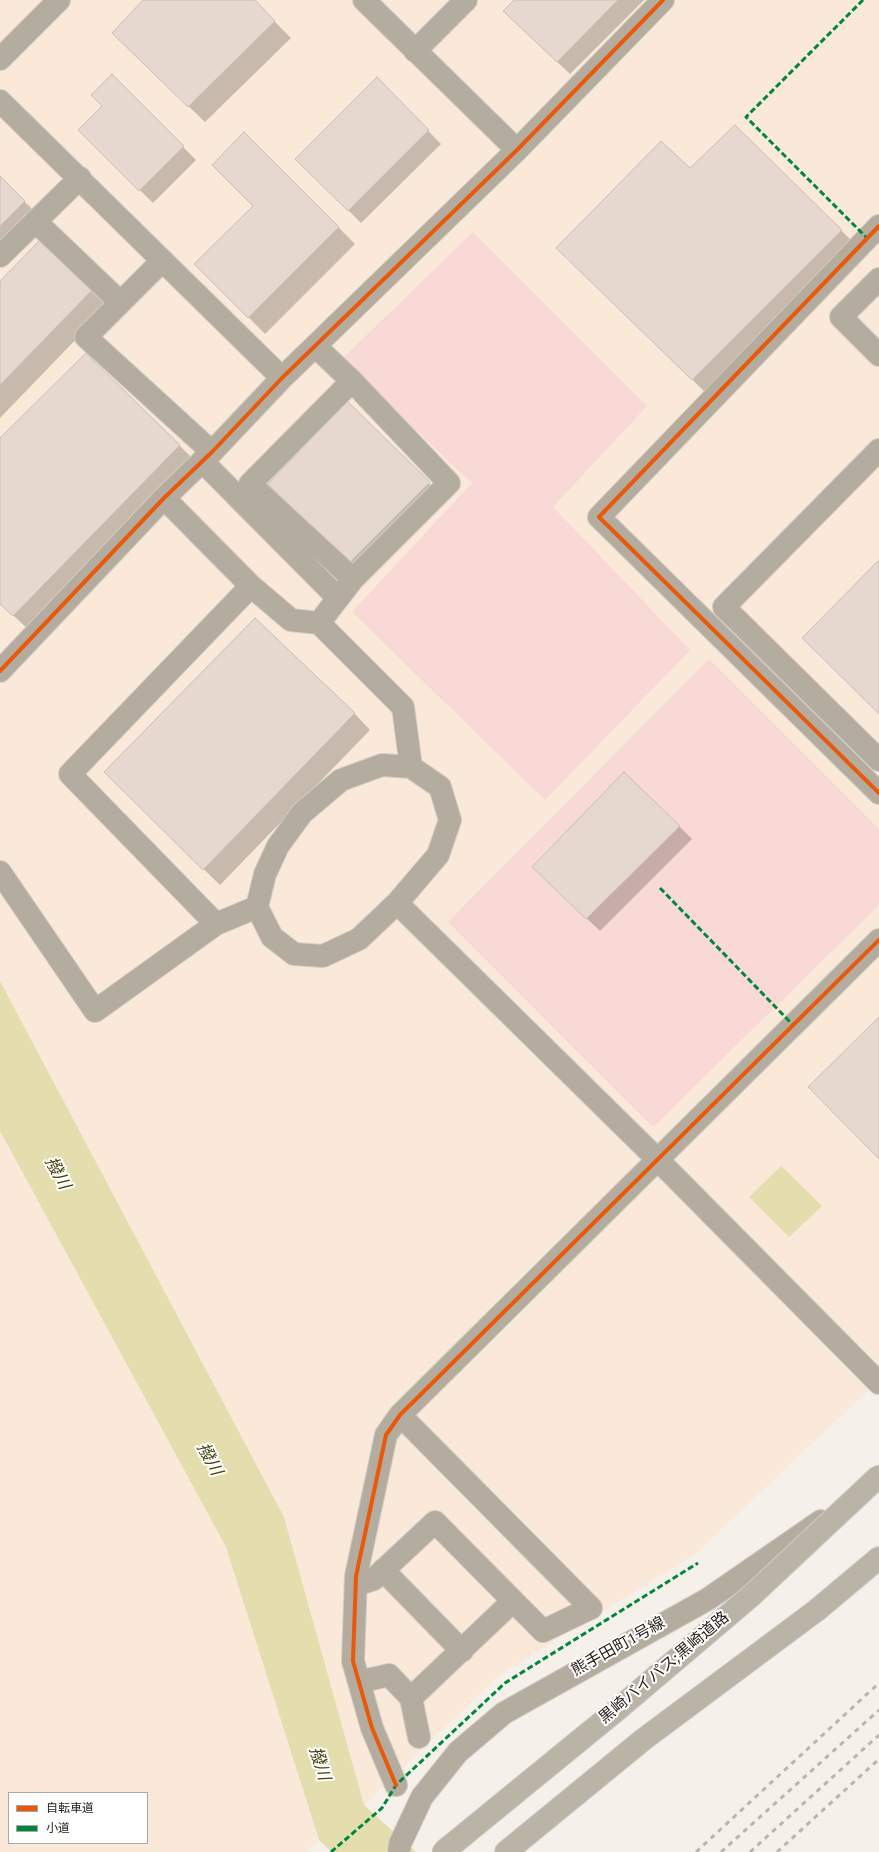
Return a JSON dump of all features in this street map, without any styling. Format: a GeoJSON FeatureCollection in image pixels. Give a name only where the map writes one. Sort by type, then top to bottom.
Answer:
{"type":"FeatureCollection","features":[{"type":"Feature","properties":{"kind":"highway","name":"黒崎バイパス;黒崎道路"},"geometry":{"type":"LineString","coordinates":[[443,1852],[618,1709],[752,1595],[879,1476]]}},
{"type":"Feature","properties":{"kind":"highway"},"geometry":{"type":"LineString","coordinates":[[506,1852],[644,1740],[817,1610],[879,1558]]}},
{"type":"Feature","properties":{"kind":"street"},"geometry":{"type":"LineString","coordinates":[[0,60],[59,0]]}},
{"type":"Feature","properties":{"kind":"street"},"geometry":{"type":"LineString","coordinates":[[364,0],[517,150]]}},
{"type":"Feature","properties":{"kind":"street"},"geometry":{"type":"LineString","coordinates":[[415,51],[466,0]]}},
{"type":"Feature","properties":{"kind":"street"},"geometry":{"type":"LineString","coordinates":[[0,671],[164,498],[207,457],[282,378],[517,150],[663,0]]}},
{"type":"Feature","properties":{"kind":"street"},"geometry":{"type":"LineString","coordinates":[[0,101],[282,378]]}},
{"type":"Feature","properties":{"kind":"street"},"geometry":{"type":"LineString","coordinates":[[0,256],[80,178]]}},
{"type":"Feature","properties":{"kind":"street"},"geometry":{"type":"LineString","coordinates":[[35,221],[120,302]]}},
{"type":"Feature","properties":{"kind":"street"},"geometry":{"type":"LineString","coordinates":[[879,226],[599,517],[879,793]]}},
{"type":"Feature","properties":{"kind":"street"},"geometry":{"type":"LineString","coordinates":[[162,261],[86,337],[207,457],[338,598]]}},
{"type":"Feature","properties":{"kind":"street"},"geometry":{"type":"LineString","coordinates":[[879,279],[841,317],[879,355]]}},
{"type":"Feature","properties":{"kind":"street"},"geometry":{"type":"LineString","coordinates":[[315,346],[352,381],[449,482],[353,579],[319,623]]}},
{"type":"Feature","properties":{"kind":"street"},"geometry":{"type":"LineString","coordinates":[[352,381],[250,484],[353,579]]}},
{"type":"Feature","properties":{"kind":"street"},"geometry":{"type":"LineString","coordinates":[[879,450],[724,608],[879,760]]}},
{"type":"Feature","properties":{"kind":"street"},"geometry":{"type":"LineString","coordinates":[[164,498],[251,586],[291,620],[319,623],[403,707],[411,767]]}},
{"type":"Feature","properties":{"kind":"street"},"geometry":{"type":"LineString","coordinates":[[216,924],[70,774],[251,586]]}},
{"type":"Feature","properties":{"kind":"street"},"geometry":{"type":"LineString","coordinates":[[382,765],[411,767],[440,787],[450,820],[438,855],[397,903],[359,939],[323,956],[294,954],[272,937],[257,907],[265,874],[278,846],[302,813],[341,780],[382,765]]}},
{"type":"Feature","properties":{"kind":"street"},"geometry":{"type":"LineString","coordinates":[[0,872],[95,1011],[216,924],[257,907]]}},
{"type":"Feature","properties":{"kind":"street"},"geometry":{"type":"LineString","coordinates":[[397,903],[657,1159],[879,1383]]}},
{"type":"Feature","properties":{"kind":"street"},"geometry":{"type":"LineString","coordinates":[[396,1785],[372,1728],[353,1661],[356,1576],[386,1435],[400,1415],[879,940]]}},
{"type":"Feature","properties":{"kind":"street"},"geometry":{"type":"LineString","coordinates":[[356,1584],[374,1579],[435,1522],[544,1631],[591,1608],[400,1415]]}},
{"type":"Feature","properties":{"kind":"street","name":"熊手田町1号線"},"geometry":{"type":"LineString","coordinates":[[398,1852],[400,1844],[422,1797],[458,1752],[504,1713],[708,1599],[879,1481]]}},
{"type":"Feature","properties":{"kind":"street"},"geometry":{"type":"LineString","coordinates":[[384,1570],[462,1651]]}},
{"type":"Feature","properties":{"kind":"street"},"geometry":{"type":"LineString","coordinates":[[411,1698],[513,1601]]}},
{"type":"Feature","properties":{"kind":"street"},"geometry":{"type":"LineString","coordinates":[[359,1682],[389,1675],[411,1698],[419,1737]]}},
{"type":"Feature","properties":{"kind":"shaded area"},"geometry":{"type":"Polygon","coordinates":[[[0,0],[879,0],[879,1380],[694,1555],[501,1674],[364,1805],[284,1517],[0,981],[0,0]]]}},
{"type":"Feature","properties":{"kind":"shaded area"},"geometry":{"type":"Polygon","coordinates":[[[473,232],[647,406],[553,507],[690,650],[545,800],[352,612],[472,483],[341,360],[473,232]]]}},
{"type":"Feature","properties":{"kind":"shaded area"},"geometry":{"type":"Polygon","coordinates":[[[709,659],[879,829],[879,905],[653,1127],[448,922],[709,659]]]}},
{"type":"Feature","properties":{"kind":"shaded area"},"geometry":{"type":"Polygon","coordinates":[[[0,1131],[226,1547],[319,1840],[307,1852],[0,1852],[0,1131]]]}},
{"type":"Feature","properties":{"kind":"water","name":"撥川"},"geometry":{"type":"Polygon","coordinates":[[[0,981],[284,1517],[364,1805],[416,1852],[332,1852],[319,1840],[226,1547],[0,1131],[0,981]]]}},
{"type":"Feature","properties":{"kind":"water"},"geometry":{"type":"Polygon","coordinates":[[[781,1166],[822,1206],[789,1237],[749,1197],[781,1166]]]}},
{"type":"Feature","properties":{"kind":"building"},"geometry":{"type":"Polygon","coordinates":[[[143,0],[255,0],[275,21],[188,107],[112,33],[143,0]]]}},
{"type":"Feature","properties":{"kind":"building"},"geometry":{"type":"Polygon","coordinates":[[[514,0],[618,0],[557,62],[503,11],[514,0]]]}},
{"type":"Feature","properties":{"kind":"building"},"geometry":{"type":"Polygon","coordinates":[[[112,74],[184,146],[139,191],[78,130],[102,106],[91,95],[112,74]]]}},
{"type":"Feature","properties":{"kind":"building"},"geometry":{"type":"Polygon","coordinates":[[[377,77],[429,130],[348,211],[295,159],[377,77]]]}},
{"type":"Feature","properties":{"kind":"building"},"geometry":{"type":"Polygon","coordinates":[[[735,125],[842,230],[692,380],[556,248],[661,141],[690,168],[735,125]]]}},
{"type":"Feature","properties":{"kind":"building"},"geometry":{"type":"Polygon","coordinates":[[[244,132],[339,227],[248,318],[194,264],[253,206],[212,165],[244,132]]]}},
{"type":"Feature","properties":{"kind":"building"},"geometry":{"type":"Polygon","coordinates":[[[0,176],[25,201],[0,226],[0,176]]]}},
{"type":"Feature","properties":{"kind":"building"},"geometry":{"type":"Polygon","coordinates":[[[44,236],[95,287],[0,385],[0,281],[44,236]]]}},
{"type":"Feature","properties":{"kind":"building"},"geometry":{"type":"Polygon","coordinates":[[[86,353],[180,445],[13,616],[0,604],[0,438],[86,353]]]}},
{"type":"Feature","properties":{"kind":"building"},"geometry":{"type":"Polygon","coordinates":[[[347,401],[430,482],[349,563],[268,484],[347,401]]]}},
{"type":"Feature","properties":{"kind":"building"},"geometry":{"type":"Polygon","coordinates":[[[879,560],[879,714],[802,638],[879,560]]]}},
{"type":"Feature","properties":{"kind":"building"},"geometry":{"type":"Polygon","coordinates":[[[255,618],[355,713],[203,870],[104,772],[255,618]]]}},
{"type":"Feature","properties":{"kind":"building"},"geometry":{"type":"Polygon","coordinates":[[[624,772],[680,826],[586,919],[532,867],[624,772]]]}},
{"type":"Feature","properties":{"kind":"building"},"geometry":{"type":"Polygon","coordinates":[[[879,1017],[879,1159],[808,1087],[879,1017]]]}},
{"type":"Feature","properties":{"kind":"railway"},"geometry":{"type":"LineString","coordinates":[[696,1852],[879,1683]]}},
{"type":"Feature","properties":{"kind":"railway"},"geometry":{"type":"LineString","coordinates":[[721,1852],[879,1710]]}},
{"type":"Feature","properties":{"kind":"railway"},"geometry":{"type":"LineString","coordinates":[[750,1852],[879,1735]]}},
{"type":"Feature","properties":{"kind":"railway"},"geometry":{"type":"LineString","coordinates":[[777,1852],[879,1759]]}},
{"type":"Feature","properties":{"kind":"marked path"},"geometry":{"type":"LineString","coordinates":[[863,0],[746,117],[867,238]]}},
{"type":"Feature","properties":{"kind":"marked path"},"geometry":{"type":"LineString","coordinates":[[660,888],[794,1026]]}},
{"type":"Feature","properties":{"kind":"marked path"},"geometry":{"type":"LineString","coordinates":[[331,1852],[382,1808],[396,1785],[505,1683],[698,1563]]}},
{"type":"Feature","properties":{"kind":"cycle path"},"geometry":{"type":"LineString","coordinates":[[0,671],[164,498],[212,452],[282,378],[517,150],[663,0]]}},
{"type":"Feature","properties":{"kind":"cycle path"},"geometry":{"type":"LineString","coordinates":[[879,226],[599,517],[879,793]]}},
{"type":"Feature","properties":{"kind":"cycle path"},"geometry":{"type":"LineString","coordinates":[[396,1785],[372,1728],[353,1661],[356,1576],[386,1435],[400,1415],[879,940]]}}]}
